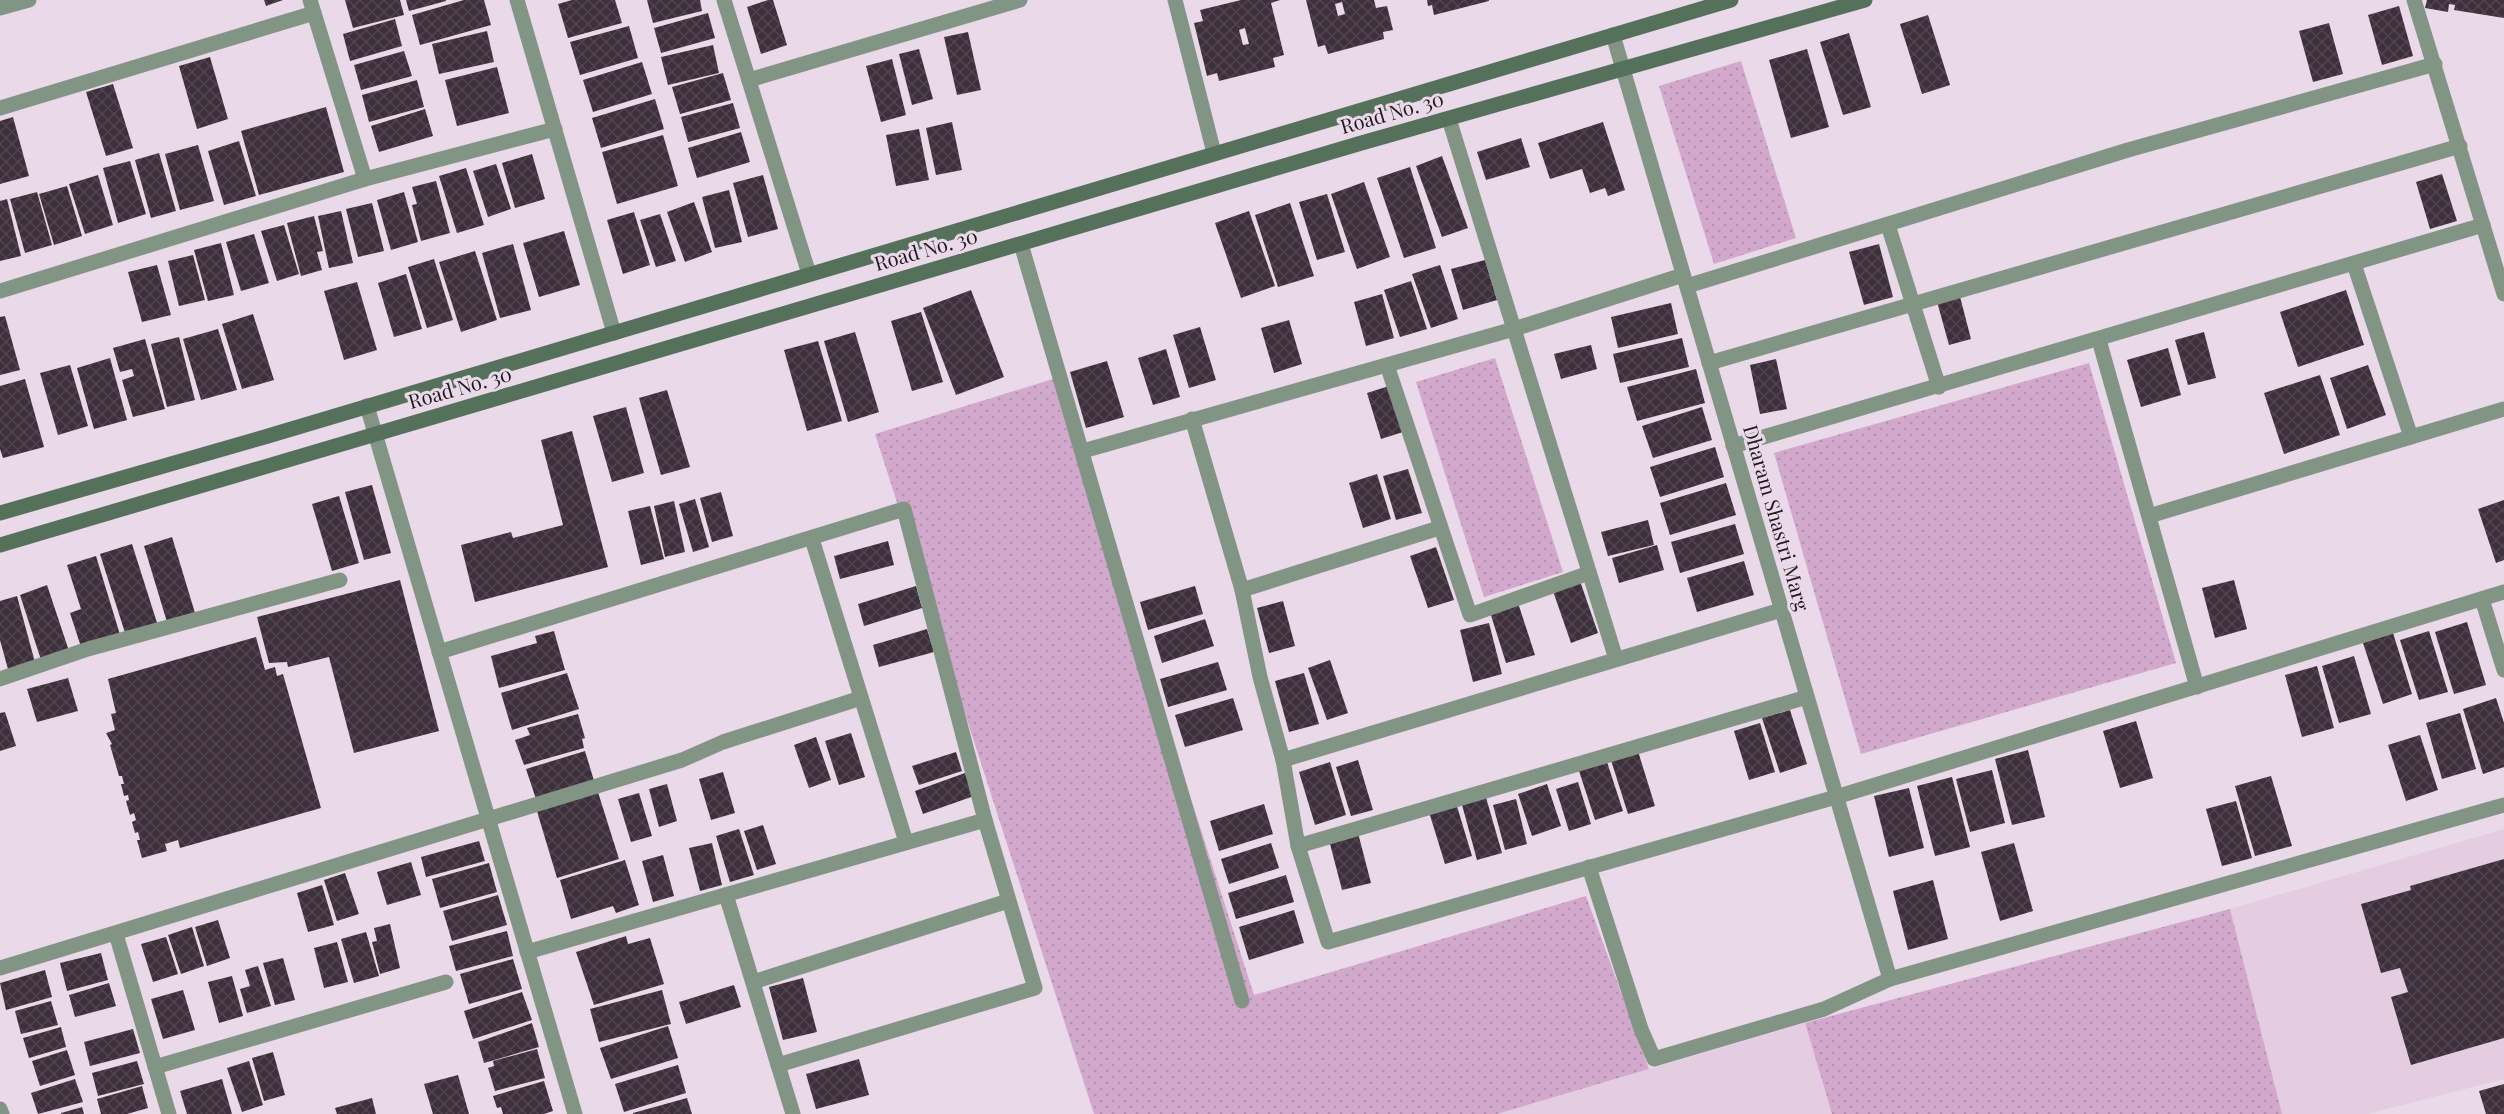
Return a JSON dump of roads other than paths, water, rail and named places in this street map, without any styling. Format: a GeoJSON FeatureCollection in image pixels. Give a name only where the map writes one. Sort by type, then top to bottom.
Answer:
{"type":"FeatureCollection","features":[{"type":"Feature","properties":{"kind":"street"},"geometry":{"type":"LineString","coordinates":[[0,8],[29,0]]}},
{"type":"Feature","properties":{"kind":"street"},"geometry":{"type":"LineString","coordinates":[[517,0],[614,333]]}},
{"type":"Feature","properties":{"kind":"street"},"geometry":{"type":"LineString","coordinates":[[725,0],[809,274]]}},
{"type":"Feature","properties":{"kind":"street"},"geometry":{"type":"LineString","coordinates":[[749,80],[1020,0]]}},
{"type":"Feature","properties":{"kind":"street"},"geometry":{"type":"LineString","coordinates":[[1175,0],[1214,153]]}},
{"type":"Feature","properties":{"kind":"street","name":"Road No. 30"},"geometry":{"type":"LineString","coordinates":[[0,513],[614,333],[1731,0]]}},
{"type":"Feature","properties":{"kind":"street","name":"Road No. 30"},"geometry":{"type":"LineString","coordinates":[[0,545],[1449,118],[1865,0]]}},
{"type":"Feature","properties":{"kind":"street"},"geometry":{"type":"LineString","coordinates":[[2414,0],[2504,294]]}},
{"type":"Feature","properties":{"kind":"street"},"geometry":{"type":"LineString","coordinates":[[0,108],[312,7],[365,179]]}},
{"type":"Feature","properties":{"kind":"street","name":"Dharam Shastri Marg"},"geometry":{"type":"LineString","coordinates":[[1613,35],[1890,979]]}},
{"type":"Feature","properties":{"kind":"street"},"geometry":{"type":"LineString","coordinates":[[1083,451],[1514,328],[1888,225],[2128,150],[2435,64]]}},
{"type":"Feature","properties":{"kind":"street"},"geometry":{"type":"LineString","coordinates":[[1449,118],[1616,659]]}},
{"type":"Feature","properties":{"kind":"street"},"geometry":{"type":"LineString","coordinates":[[0,291],[365,179],[555,129]]}},
{"type":"Feature","properties":{"kind":"street"},"geometry":{"type":"LineString","coordinates":[[1709,363],[1912,303],[2222,217],[2460,146]]}},
{"type":"Feature","properties":{"kind":"street"},"geometry":{"type":"LineString","coordinates":[[1888,225],[1939,387]]}},
{"type":"Feature","properties":{"kind":"street"},"geometry":{"type":"LineString","coordinates":[[1733,446],[2483,225]]}},
{"type":"Feature","properties":{"kind":"street"},"geometry":{"type":"LineString","coordinates":[[1021,244],[1242,1001]]}},
{"type":"Feature","properties":{"kind":"street"},"geometry":{"type":"LineString","coordinates":[[2354,264],[2411,437]]}},
{"type":"Feature","properties":{"kind":"street"},"geometry":{"type":"LineString","coordinates":[[2099,340],[2197,687]]}},
{"type":"Feature","properties":{"kind":"street"},"geometry":{"type":"LineString","coordinates":[[1387,365],[1439,528],[1470,615],[1589,573]]}},
{"type":"Feature","properties":{"kind":"street"},"geometry":{"type":"LineString","coordinates":[[367,406],[575,1114]]}},
{"type":"Feature","properties":{"kind":"street"},"geometry":{"type":"LineString","coordinates":[[2149,516],[2504,409]]}},
{"type":"Feature","properties":{"kind":"street"},"geometry":{"type":"LineString","coordinates":[[1192,419],[1242,590],[1260,676],[1282,760],[1298,846],[1328,942],[1836,797],[2504,592]]}},
{"type":"Feature","properties":{"kind":"street"},"geometry":{"type":"LineString","coordinates":[[440,652],[904,510],[1008,901],[1035,988],[778,1065]]}},
{"type":"Feature","properties":{"kind":"street"},"geometry":{"type":"LineString","coordinates":[[1242,590],[1439,528]]}},
{"type":"Feature","properties":{"kind":"street"},"geometry":{"type":"LineString","coordinates":[[812,539],[906,842]]}},
{"type":"Feature","properties":{"kind":"street"},"geometry":{"type":"LineString","coordinates":[[0,679],[87,649],[340,580]]}},
{"type":"Feature","properties":{"kind":"street"},"geometry":{"type":"LineString","coordinates":[[2482,599],[2504,670]]}},
{"type":"Feature","properties":{"kind":"street"},"geometry":{"type":"LineString","coordinates":[[1282,760],[1781,610]]}},
{"type":"Feature","properties":{"kind":"street"},"geometry":{"type":"LineString","coordinates":[[1298,846],[1807,697]]}},
{"type":"Feature","properties":{"kind":"street"},"geometry":{"type":"LineString","coordinates":[[0,968],[682,760],[723,742],[861,698]]}},
{"type":"Feature","properties":{"kind":"street"},"geometry":{"type":"LineString","coordinates":[[1589,867],[1641,1029],[1654,1059],[1824,1010],[1890,979],[2504,804]]}},
{"type":"Feature","properties":{"kind":"street"},"geometry":{"type":"LineString","coordinates":[[527,952],[986,820]]}},
{"type":"Feature","properties":{"kind":"street"},"geometry":{"type":"LineString","coordinates":[[726,895],[793,1114]]}},
{"type":"Feature","properties":{"kind":"street"},"geometry":{"type":"LineString","coordinates":[[753,982],[1008,901]]}},
{"type":"Feature","properties":{"kind":"street"},"geometry":{"type":"LineString","coordinates":[[116,934],[169,1114]]}},
{"type":"Feature","properties":{"kind":"street"},"geometry":{"type":"LineString","coordinates":[[155,1067],[446,982]]}},
{"type":"Feature","properties":{"kind":"street"},"geometry":{"type":"LineString","coordinates":[[0,1109],[2,1114]]}}]}
